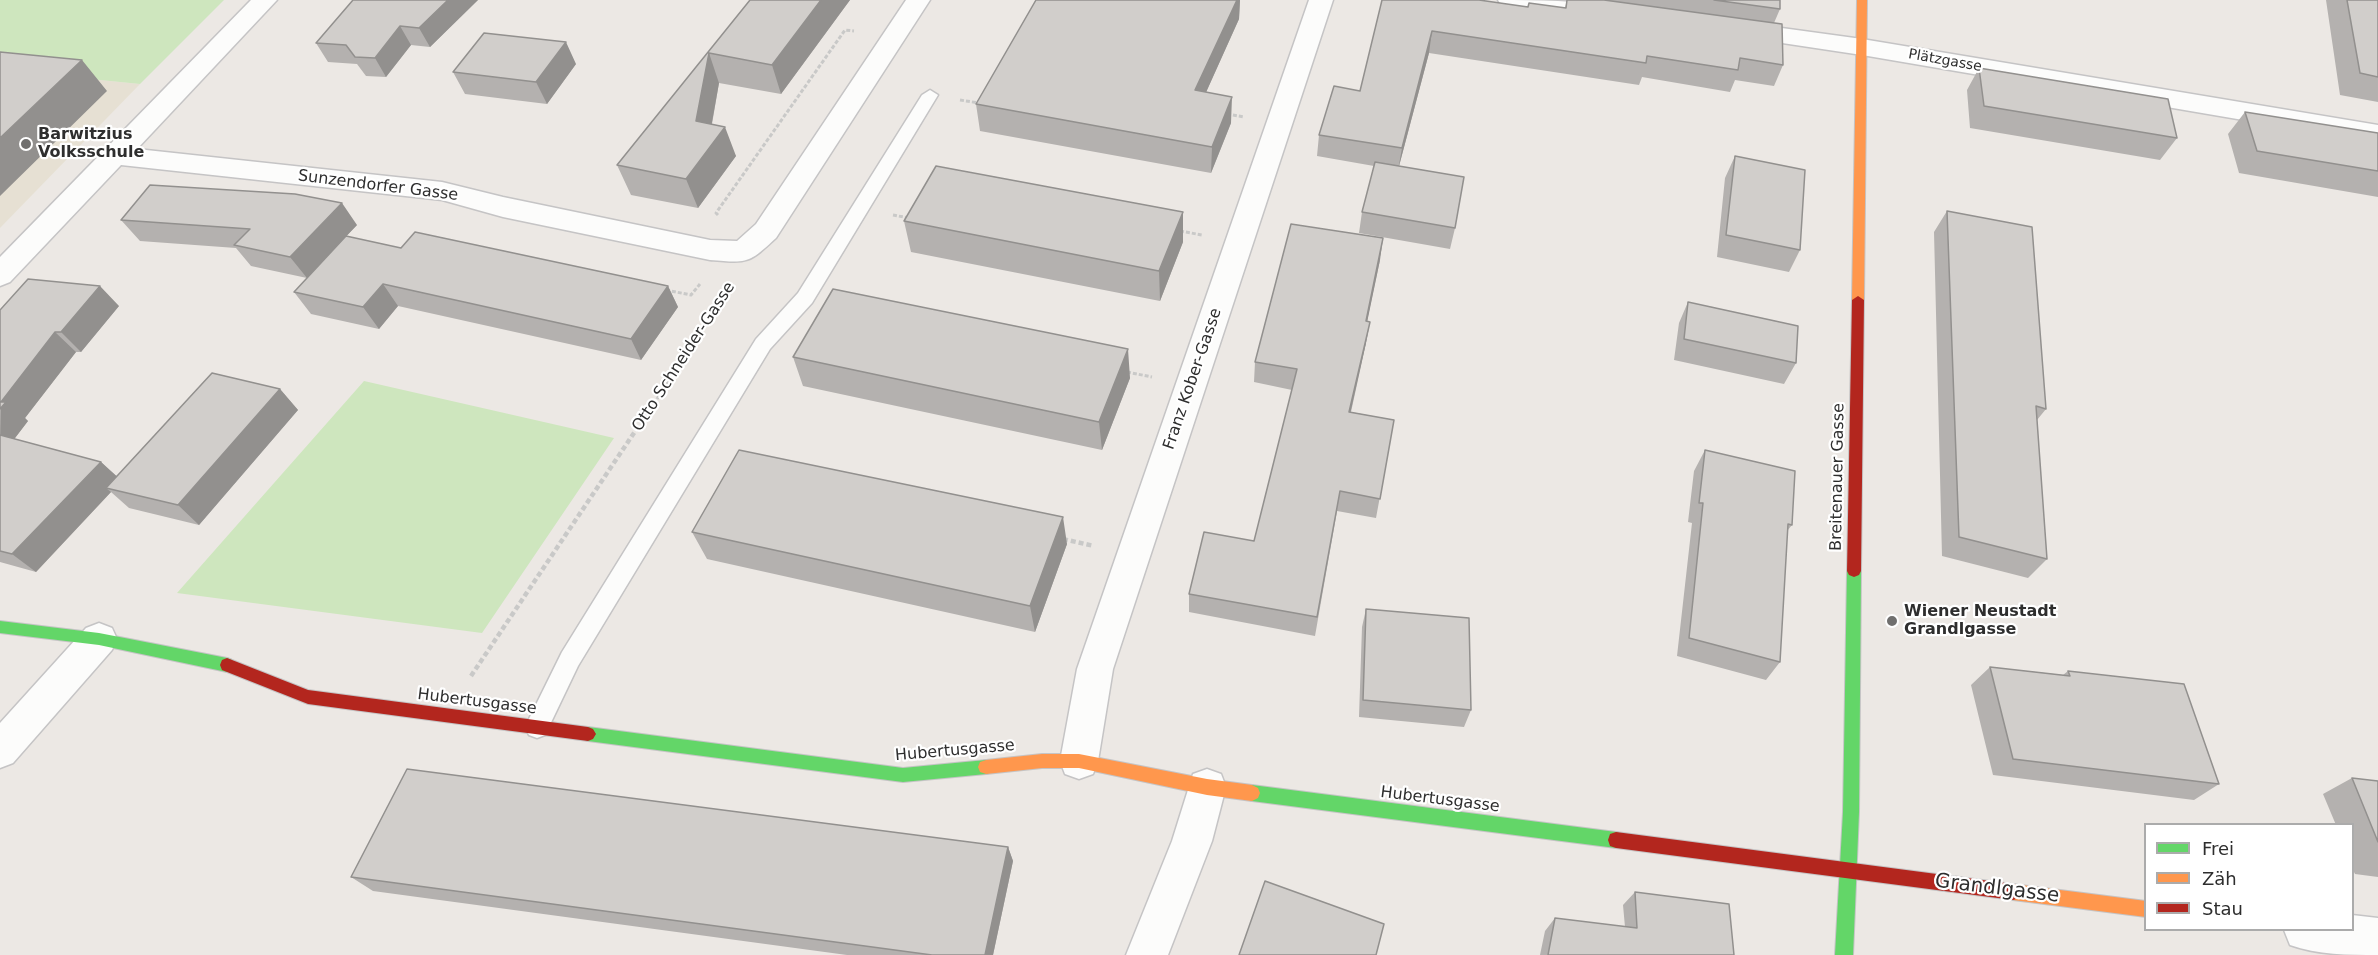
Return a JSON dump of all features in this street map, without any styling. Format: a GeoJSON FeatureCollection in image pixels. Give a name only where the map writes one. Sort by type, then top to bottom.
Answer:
{"type":"FeatureCollection","features":[{"type":"Feature","properties":{"kind":"street"},"geometry":{"type":"LineString","coordinates":[[0,275],[265,0]]}},
{"type":"Feature","properties":{"kind":"street"},"geometry":{"type":"LineString","coordinates":[[742,252],[766,231],[918,0]]}},
{"type":"Feature","properties":{"kind":"street","name":"Franz Kober-Gasse"},"geometry":{"type":"LineString","coordinates":[[1080,761],[1095,669],[1321,0]]}},
{"type":"Feature","properties":{"kind":"street"},"geometry":{"type":"LineString","coordinates":[[1510,0],[1629,16]]}},
{"type":"Feature","properties":{"kind":"street","name":"Breitenauer Gasse"},"geometry":{"type":"LineString","coordinates":[[1844,955],[1848,869],[1862,0]]}},
{"type":"Feature","properties":{"kind":"street","name":"Plätzgasse"},"geometry":{"type":"LineString","coordinates":[[1712,27],[1862,47],[2378,134]]}},
{"type":"Feature","properties":{"kind":"street","name":"Sunzendorfer Gasse"},"geometry":{"type":"LineString","coordinates":[[117,156],[442,190],[503,207],[710,250],[742,252]]}},
{"type":"Feature","properties":{"kind":"street","name":"Hubertusgasse"},"geometry":{"type":"LineString","coordinates":[[0,627],[99,639],[217,661],[308,697],[903,775],[1042,760],[1080,761],[1208,787],[1848,869]]}},
{"type":"Feature","properties":{"kind":"street"},"geometry":{"type":"LineString","coordinates":[[0,750],[99,639]]}},
{"type":"Feature","properties":{"kind":"street"},"geometry":{"type":"LineString","coordinates":[[1147,955],[1192,841],[1208,787]]}},
{"type":"Feature","properties":{"kind":"street","name":"Grandlgasse"},"geometry":{"type":"LineString","coordinates":[[1848,869],[2144,909]]}},
{"type":"Feature","properties":{"kind":"street"},"geometry":{"type":"LineString","coordinates":[[2314,931],[2378,939]]}},
{"type":"Feature","properties":{"kind":"lane"},"geometry":{"type":"LineString","coordinates":[[537,727],[570,659],[763,344],[805,298],[930,95]]}},
{"type":"Feature","properties":{"kind":"path"},"geometry":{"type":"LineString","coordinates":[[723,219],[716,213],[845,30],[894,38]]}},
{"type":"Feature","properties":{"kind":"path"},"geometry":{"type":"LineString","coordinates":[[930,95],[988,105]]}},
{"type":"Feature","properties":{"kind":"path"},"geometry":{"type":"LineString","coordinates":[[1219,113],[1280,123]]}},
{"type":"Feature","properties":{"kind":"path"},"geometry":{"type":"LineString","coordinates":[[860,209],[911,218]]}},
{"type":"Feature","properties":{"kind":"path"},"geometry":{"type":"LineString","coordinates":[[1173,230],[1240,241]]}},
{"type":"Feature","properties":{"kind":"path","name":"Otto Schneider-Gasse"},"geometry":{"type":"LineString","coordinates":[[447,715],[494,641],[735,282],[742,252]]}},
{"type":"Feature","properties":{"kind":"path"},"geometry":{"type":"LineString","coordinates":[[656,288],[691,295],[702,281]]}},
{"type":"Feature","properties":{"kind":"path"},"geometry":{"type":"LineString","coordinates":[[1123,372],[1191,385]]}},
{"type":"Feature","properties":{"kind":"path"},"geometry":{"type":"LineString","coordinates":[[1052,537],[1134,554]]}},
{"type":"Feature","properties":{"kind":"shaded area"},"geometry":{"type":"Polygon","coordinates":[[[0,70],[140,84],[0,228],[0,70]]]}},
{"type":"Feature","properties":{"kind":"green space"},"geometry":{"type":"Polygon","coordinates":[[[0,0],[224,0],[140,84],[0,70],[0,0]]]}},
{"type":"Feature","properties":{"kind":"green space"},"geometry":{"type":"Polygon","coordinates":[[[364,381],[614,438],[482,633],[177,593],[364,381]]]}},
{"type":"Feature","properties":{"kind":"building"},"geometry":{"type":"Polygon","coordinates":[[[353,0],[448,0],[419,28],[400,26],[375,58],[355,57],[346,45],[316,43],[353,0]]]}},
{"type":"Feature","properties":{"kind":"building"},"geometry":{"type":"Polygon","coordinates":[[[750,0],[821,0],[772,65],[709,53],[696,121],[725,127],[686,179],[617,165],[750,0]]]}},
{"type":"Feature","properties":{"kind":"building"},"geometry":{"type":"Polygon","coordinates":[[[1036,0],[1237,0],[1195,90],[1232,97],[1212,147],[976,104],[1036,0]]]}},
{"type":"Feature","properties":{"kind":"building"},"geometry":{"type":"Polygon","coordinates":[[[1382,0],[1479,0],[1528,7],[1529,3],[1566,8],[1567,0],[1604,0],[1782,24],[1783,65],[1740,58],[1738,70],[1647,56],[1646,63],[1432,31],[1402,148],[1319,135],[1334,86],[1360,91],[1382,0]]]}},
{"type":"Feature","properties":{"kind":"building"},"geometry":{"type":"Polygon","coordinates":[[[1714,0],[1780,0],[1780,9],[1714,0]]]}},
{"type":"Feature","properties":{"kind":"building"},"geometry":{"type":"Polygon","coordinates":[[[2347,0],[2378,0],[2378,77],[2360,73],[2347,0]]]}},
{"type":"Feature","properties":{"kind":"building"},"geometry":{"type":"Polygon","coordinates":[[[484,33],[566,42],[536,82],[453,72],[484,33]]]}},
{"type":"Feature","properties":{"kind":"building"},"geometry":{"type":"Polygon","coordinates":[[[0,52],[82,60],[0,138],[0,52]]]}},
{"type":"Feature","properties":{"kind":"building"},"geometry":{"type":"Polygon","coordinates":[[[1979,68],[2168,99],[2177,138],[1984,106],[1979,68]]]}},
{"type":"Feature","properties":{"kind":"building"},"geometry":{"type":"Polygon","coordinates":[[[2245,112],[2378,133],[2378,171],[2257,151],[2245,112]]]}},
{"type":"Feature","properties":{"kind":"building"},"geometry":{"type":"Polygon","coordinates":[[[1735,156],[1805,170],[1800,250],[1726,235],[1735,156]]]}},
{"type":"Feature","properties":{"kind":"building"},"geometry":{"type":"Polygon","coordinates":[[[1375,162],[1464,177],[1455,228],[1362,212],[1375,162]]]}},
{"type":"Feature","properties":{"kind":"building"},"geometry":{"type":"Polygon","coordinates":[[[936,166],[1183,212],[1159,271],[904,221],[936,166]]]}},
{"type":"Feature","properties":{"kind":"building"},"geometry":{"type":"Polygon","coordinates":[[[150,185],[295,194],[342,203],[290,257],[234,245],[250,229],[121,220],[150,185]]]}},
{"type":"Feature","properties":{"kind":"building"},"geometry":{"type":"Polygon","coordinates":[[[1947,211],[2032,227],[2046,409],[2036,406],[2047,559],[1959,537],[1947,211]]]}},
{"type":"Feature","properties":{"kind":"building"},"geometry":{"type":"Polygon","coordinates":[[[1291,224],[1383,238],[1366,321],[1370,322],[1349,412],[1394,420],[1380,499],[1340,491],[1317,617],[1189,594],[1204,532],[1254,541],[1297,369],[1255,362],[1291,224]]]}},
{"type":"Feature","properties":{"kind":"building"},"geometry":{"type":"Polygon","coordinates":[[[415,232],[668,286],[631,339],[383,284],[363,307],[294,292],[346,236],[401,248],[415,232]]]}},
{"type":"Feature","properties":{"kind":"building"},"geometry":{"type":"Polygon","coordinates":[[[28,279],[100,286],[61,332],[55,332],[1,402],[6,402],[0,409],[0,310],[28,279]]]}},
{"type":"Feature","properties":{"kind":"building"},"geometry":{"type":"Polygon","coordinates":[[[833,289],[1128,349],[1099,422],[793,357],[833,289]]]}},
{"type":"Feature","properties":{"kind":"building"},"geometry":{"type":"Polygon","coordinates":[[[1688,302],[1798,326],[1796,363],[1684,339],[1688,302]]]}},
{"type":"Feature","properties":{"kind":"building"},"geometry":{"type":"Polygon","coordinates":[[[212,373],[280,389],[178,505],[106,488],[212,373]]]}},
{"type":"Feature","properties":{"kind":"building"},"geometry":{"type":"Polygon","coordinates":[[[0,435],[101,462],[12,554],[0,551],[0,435]]]}},
{"type":"Feature","properties":{"kind":"building"},"geometry":{"type":"Polygon","coordinates":[[[739,450],[1063,517],[1030,606],[692,532],[739,450]]]}},
{"type":"Feature","properties":{"kind":"building"},"geometry":{"type":"Polygon","coordinates":[[[1705,450],[1795,471],[1792,525],[1788,524],[1780,662],[1689,638],[1703,503],[1699,503],[1705,450]]]}},
{"type":"Feature","properties":{"kind":"building"},"geometry":{"type":"Polygon","coordinates":[[[1366,609],[1469,618],[1471,710],[1363,700],[1366,609]]]}},
{"type":"Feature","properties":{"kind":"building"},"geometry":{"type":"Polygon","coordinates":[[[1990,667],[2070,676],[2068,671],[2184,684],[2219,784],[2013,759],[1990,667]]]}},
{"type":"Feature","properties":{"kind":"building"},"geometry":{"type":"Polygon","coordinates":[[[407,769],[1008,847],[985,955],[932,955],[351,877],[407,769]]]}},
{"type":"Feature","properties":{"kind":"building"},"geometry":{"type":"Polygon","coordinates":[[[2352,778],[2378,781],[2378,842],[2352,778]]]}},
{"type":"Feature","properties":{"kind":"building"},"geometry":{"type":"Polygon","coordinates":[[[1265,881],[1384,924],[1376,955],[1239,955],[1265,881]]]}},
{"type":"Feature","properties":{"kind":"building"},"geometry":{"type":"Polygon","coordinates":[[[1635,892],[1729,904],[1734,955],[1548,955],[1555,918],[1637,928],[1635,892]]]}},
{"type":"Feature","properties":{"kind":"traffic: fast"},"geometry":{"type":"LineString","coordinates":[[1844,955],[1851,812],[1854,571]]}},
{"type":"Feature","properties":{"kind":"traffic: fast"},"geometry":{"type":"LineString","coordinates":[[0,627],[99,639],[227,665]]}},
{"type":"Feature","properties":{"kind":"traffic: fast"},"geometry":{"type":"LineString","coordinates":[[588,734],[903,775],[986,767]]}},
{"type":"Feature","properties":{"kind":"traffic: fast"},"geometry":{"type":"LineString","coordinates":[[1252,793],[1616,840]]}},
{"type":"Feature","properties":{"kind":"traffic: slow"},"geometry":{"type":"LineString","coordinates":[[1858,300],[1862,0]]}},
{"type":"Feature","properties":{"kind":"traffic: slow"},"geometry":{"type":"LineString","coordinates":[[986,767],[1042,761],[1079,761],[1207,787],[1252,793]]}},
{"type":"Feature","properties":{"kind":"traffic: slow"},"geometry":{"type":"LineString","coordinates":[[2013,892],[2144,909]]}},
{"type":"Feature","properties":{"kind":"traffic: jam"},"geometry":{"type":"LineString","coordinates":[[1854,571],[1858,300]]}},
{"type":"Feature","properties":{"kind":"traffic: jam"},"geometry":{"type":"LineString","coordinates":[[227,665],[308,697],[588,734]]}},
{"type":"Feature","properties":{"kind":"traffic: jam"},"geometry":{"type":"LineString","coordinates":[[1616,840],[2013,892]]}},
{"type":"Feature","properties":{"kind":"place","name":"Barwitzius Volksschule"},"geometry":{"type":"Point","coordinates":[26,144]}},
{"type":"Feature","properties":{"kind":"place","name":"Wiener Neustadt Grandlgasse"},"geometry":{"type":"Point","coordinates":[1892,621]}}]}
